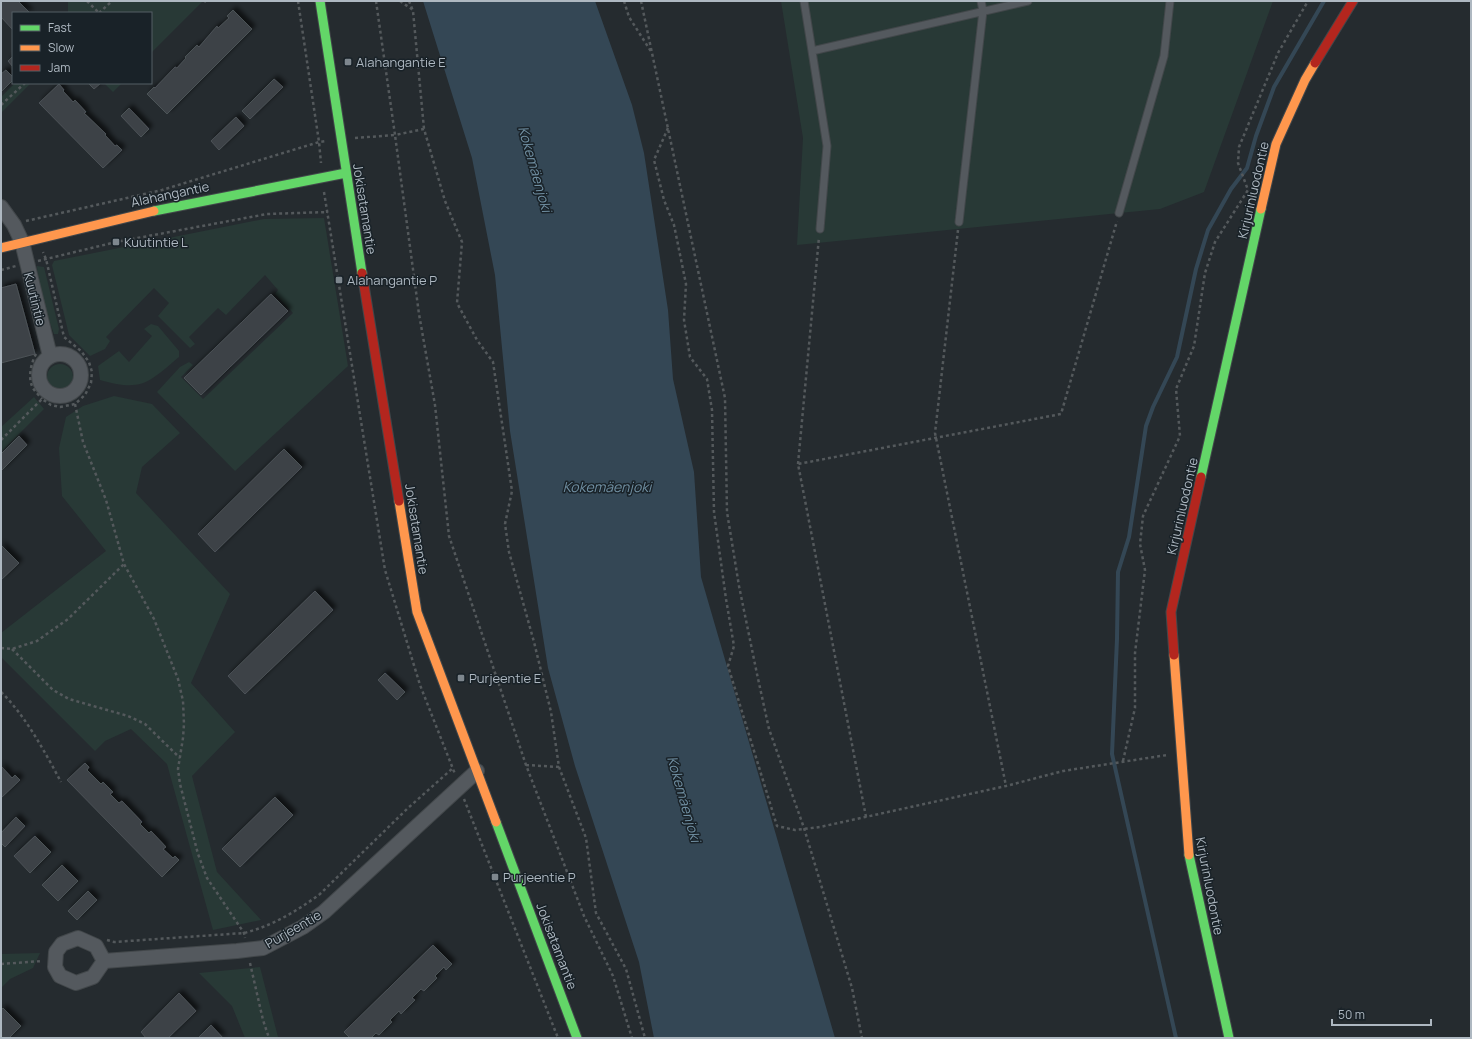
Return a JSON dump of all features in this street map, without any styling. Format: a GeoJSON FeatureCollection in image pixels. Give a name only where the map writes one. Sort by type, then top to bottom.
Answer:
{"type":"FeatureCollection","features":[{"type":"Feature","properties":{"kind":"street","name":"Jokisatamantie"},"geometry":{"type":"LineString","coordinates":[[320,1],[346,173],[417,612],[577,1038]]}},
{"type":"Feature","properties":{"kind":"street","name":"Kirjurinluodontie"},"geometry":{"type":"LineString","coordinates":[[1229,1038],[1188,852],[1171,612],[1276,144],[1305,80],[1353,1]]}},
{"type":"Feature","properties":{"kind":"street","name":"Alahangantie"},"geometry":{"type":"LineString","coordinates":[[1,248],[166,208],[346,173]]}},
{"type":"Feature","properties":{"kind":"street","name":"Kuutintie"},"geometry":{"type":"LineString","coordinates":[[1,207],[14,225],[22,242],[20,265],[43,354]]}},
{"type":"Feature","properties":{"kind":"street","name":"Purjeentie"},"geometry":{"type":"LineString","coordinates":[[104,961],[185,956],[264,948],[302,927],[324,912],[477,771]]}},
{"type":"Feature","properties":{"kind":"lane"},"geometry":{"type":"LineString","coordinates":[[804,1],[827,146],[820,229]]}},
{"type":"Feature","properties":{"kind":"lane"},"geometry":{"type":"LineString","coordinates":[[959,222],[983,11],[981,1]]}},
{"type":"Feature","properties":{"kind":"lane"},"geometry":{"type":"LineString","coordinates":[[812,51],[1012,3],[1028,1]]}},
{"type":"Feature","properties":{"kind":"lane"},"geometry":{"type":"LineString","coordinates":[[1119,213],[1164,56],[1170,1]]}},
{"type":"Feature","properties":{"kind":"path"},"geometry":{"type":"LineString","coordinates":[[87,1],[98,12]]}},
{"type":"Feature","properties":{"kind":"path"},"geometry":{"type":"LineString","coordinates":[[100,12],[112,1]]}},
{"type":"Feature","properties":{"kind":"path"},"geometry":{"type":"LineString","coordinates":[[376,1],[419,314],[435,405],[449,536],[526,765],[584,916],[613,976],[632,1038]]}},
{"type":"Feature","properties":{"kind":"path"},"geometry":{"type":"LineString","coordinates":[[400,1],[413,11]]}},
{"type":"Feature","properties":{"kind":"path"},"geometry":{"type":"LineString","coordinates":[[409,1],[413,11],[424,129],[445,201],[462,242],[457,303],[477,340],[494,362],[512,491],[505,524],[509,552],[534,642],[551,712],[559,767],[586,838],[596,913],[626,969],[645,1038]]}},
{"type":"Feature","properties":{"kind":"path"},"geometry":{"type":"LineString","coordinates":[[624,1],[629,17],[653,55]]}},
{"type":"Feature","properties":{"kind":"path"},"geometry":{"type":"LineString","coordinates":[[642,1],[725,398],[727,512],[739,586],[769,729],[804,828],[852,988],[862,1038]]}},
{"type":"Feature","properties":{"kind":"path"},"geometry":{"type":"LineString","coordinates":[[1123,762],[1135,708],[1135,653],[1145,570],[1140,544],[1143,516],[1180,436],[1176,389],[1194,346],[1205,273],[1215,242],[1248,190],[1238,163],[1239,148],[1278,53],[1308,1]]}},
{"type":"Feature","properties":{"kind":"path"},"geometry":{"type":"LineString","coordinates":[[1,106],[24,84]]}},
{"type":"Feature","properties":{"kind":"path"},"geometry":{"type":"LineString","coordinates":[[668,128],[654,160],[664,200],[674,225],[686,284],[684,320],[690,357],[707,379],[711,403],[714,512],[734,646],[728,666],[777,826],[795,830],[820,827],[1063,772],[1181,753]]}},
{"type":"Feature","properties":{"kind":"path"},"geometry":{"type":"LineString","coordinates":[[341,139],[395,135],[424,129]]}},
{"type":"Feature","properties":{"kind":"path"},"geometry":{"type":"LineString","coordinates":[[14,225],[162,190],[319,142]]}},
{"type":"Feature","properties":{"kind":"path"},"geometry":{"type":"LineString","coordinates":[[1,270],[116,242],[267,214],[328,212]]}},
{"type":"Feature","properties":{"kind":"path"},"geometry":{"type":"LineString","coordinates":[[798,464],[1061,414],[1119,213]]}},
{"type":"Feature","properties":{"kind":"path"},"geometry":{"type":"LineString","coordinates":[[959,222],[935,433],[1006,786]]}},
{"type":"Feature","properties":{"kind":"path"},"geometry":{"type":"LineString","coordinates":[[820,229],[798,464],[866,817]]}},
{"type":"Feature","properties":{"kind":"path"},"geometry":{"type":"LineString","coordinates":[[15,274],[20,265]]}},
{"type":"Feature","properties":{"kind":"path"},"geometry":{"type":"LineString","coordinates":[[42,400],[32,386],[30,378],[32,361],[43,354]]}},
{"type":"Feature","properties":{"kind":"path"},"geometry":{"type":"LineString","coordinates":[[75,404],[83,442],[106,500],[124,564],[154,619],[178,679],[183,701],[184,724],[178,769],[180,784],[198,854],[207,878],[244,933],[263,1020],[269,1038]]}},
{"type":"Feature","properties":{"kind":"path"},"geometry":{"type":"LineString","coordinates":[[1,648],[12,649],[37,642],[68,619],[124,564]]}},
{"type":"Feature","properties":{"kind":"path"},"geometry":{"type":"LineString","coordinates":[[12,649],[53,690],[69,700],[128,716],[145,724],[180,758]]}},
{"type":"Feature","properties":{"kind":"path"},"geometry":{"type":"LineString","coordinates":[[1,692],[8,699],[43,748],[61,782]]}},
{"type":"Feature","properties":{"kind":"path"},"geometry":{"type":"LineString","coordinates":[[526,765],[559,767]]}},
{"type":"Feature","properties":{"kind":"path"},"geometry":{"type":"LineString","coordinates":[[103,938],[114,942],[244,933],[256,930],[277,921],[320,894],[408,808],[453,768]]}},
{"type":"Feature","properties":{"kind":"path"},"geometry":{"type":"LineString","coordinates":[[1,964],[43,961]]}},
{"type":"Feature","properties":{"kind":"shaded area"},"geometry":{"type":"Polygon","coordinates":[[[68,1],[203,1],[152,52],[152,12],[68,12],[68,1]]]}},
{"type":"Feature","properties":{"kind":"shaded area"},"geometry":{"type":"Polygon","coordinates":[[[781,1],[1273,1],[1204,192],[1160,209],[797,245],[803,138],[781,1]]]}},
{"type":"Feature","properties":{"kind":"shaded area"},"geometry":{"type":"Polygon","coordinates":[[[14,84],[30,84],[1,113],[1,97],[14,84]]]}},
{"type":"Feature","properties":{"kind":"shaded area"},"geometry":{"type":"Polygon","coordinates":[[[105,84],[121,84],[113,92],[105,84]]]}},
{"type":"Feature","properties":{"kind":"shaded area"},"geometry":{"type":"Polygon","coordinates":[[[324,218],[348,366],[235,471],[157,392],[180,367],[189,362],[193,365],[181,377],[203,399],[293,313],[275,294],[278,290],[265,275],[226,315],[218,308],[189,337],[195,344],[190,348],[158,316],[169,303],[154,288],[106,337],[110,341],[105,349],[90,356],[69,335],[52,265],[54,261],[264,219],[324,218]]]}},
{"type":"Feature","properties":{"kind":"shaded area"},"geometry":{"type":"Polygon","coordinates":[[[37,266],[44,267],[59,329],[58,334],[54,334],[46,309],[37,274],[37,266]]]}},
{"type":"Feature","properties":{"kind":"shaded area"},"geometry":{"type":"Polygon","coordinates":[[[151,324],[158,326],[179,351],[179,357],[144,383],[126,385],[114,384],[100,380],[98,366],[119,351],[129,362],[152,336],[144,329],[151,324]]]}},
{"type":"Feature","properties":{"kind":"shaded area"},"geometry":{"type":"Polygon","coordinates":[[[60,364],[69,368],[73,377],[69,386],[60,390],[51,386],[47,377],[51,368],[60,364]]]}},
{"type":"Feature","properties":{"kind":"shaded area"},"geometry":{"type":"Polygon","coordinates":[[[114,396],[152,404],[180,433],[142,467],[136,493],[230,594],[191,683],[235,732],[192,776],[217,872],[261,920],[213,930],[167,764],[131,729],[105,741],[95,751],[1,657],[1,633],[106,551],[62,496],[59,448],[66,417],[83,406],[114,396]]]}},
{"type":"Feature","properties":{"kind":"shaded area"},"geometry":{"type":"Polygon","coordinates":[[[34,397],[44,409],[1,452],[1,427],[34,397]]]}},
{"type":"Feature","properties":{"kind":"shaded area"},"geometry":{"type":"Polygon","coordinates":[[[40,953],[33,968],[10,979],[1,988],[1,954],[40,953]]]}},
{"type":"Feature","properties":{"kind":"shaded area"},"geometry":{"type":"Polygon","coordinates":[[[260,967],[279,1038],[245,1038],[232,1006],[199,973],[260,967]]]}},
{"type":"Feature","properties":{"kind":"water","name":"Kokemäenjoki"},"geometry":{"type":"Polygon","coordinates":[[[423,1],[595,1],[632,105],[644,153],[668,310],[673,379],[694,472],[701,577],[835,1038],[654,1038],[639,962],[575,766],[548,668],[510,431],[495,275],[472,158],[423,1]]]}},
{"type":"Feature","properties":{"kind":"building"},"geometry":{"type":"Polygon","coordinates":[[[1,1],[18,1],[29,12],[12,12],[12,29],[1,17],[1,1]]]}},
{"type":"Feature","properties":{"kind":"building"},"geometry":{"type":"Polygon","coordinates":[[[233,10],[252,29],[167,114],[147,94],[154,87],[155,88],[175,67],[177,68],[197,45],[199,47],[217,26],[218,28],[229,18],[227,16],[233,10]]]}},
{"type":"Feature","properties":{"kind":"building"},"geometry":{"type":"Polygon","coordinates":[[[12,57],[12,66],[8,61],[12,57]]]}},
{"type":"Feature","properties":{"kind":"building"},"geometry":{"type":"Polygon","coordinates":[[[6,70],[12,76],[12,81],[1,92],[1,74],[6,70]]]}},
{"type":"Feature","properties":{"kind":"building"},"geometry":{"type":"Polygon","coordinates":[[[274,79],[283,87],[250,119],[242,111],[274,79]]]}},
{"type":"Feature","properties":{"kind":"building"},"geometry":{"type":"Polygon","coordinates":[[[59,84],[64,90],[63,91],[73,102],[75,100],[86,112],[84,113],[106,134],[105,135],[115,146],[117,145],[122,150],[103,168],[39,103],[59,84]]]}},
{"type":"Feature","properties":{"kind":"building"},"geometry":{"type":"Polygon","coordinates":[[[89,84],[100,84],[94,89],[89,84]]]}},
{"type":"Feature","properties":{"kind":"building"},"geometry":{"type":"Polygon","coordinates":[[[129,108],[149,129],[141,137],[121,116],[129,108]]]}},
{"type":"Feature","properties":{"kind":"building"},"geometry":{"type":"Polygon","coordinates":[[[236,117],[244,126],[219,150],[211,141],[236,117]]]}},
{"type":"Feature","properties":{"kind":"building"},"geometry":{"type":"Polygon","coordinates":[[[16,284],[35,354],[1,363],[1,288],[16,284]]]}},
{"type":"Feature","properties":{"kind":"building"},"geometry":{"type":"Polygon","coordinates":[[[271,294],[288,311],[201,395],[184,378],[271,294]]]}},
{"type":"Feature","properties":{"kind":"building"},"geometry":{"type":"Polygon","coordinates":[[[19,436],[27,445],[1,471],[1,454],[19,436]]]}},
{"type":"Feature","properties":{"kind":"building"},"geometry":{"type":"Polygon","coordinates":[[[284,449],[302,467],[215,552],[198,534],[284,449]]]}},
{"type":"Feature","properties":{"kind":"building"},"geometry":{"type":"Polygon","coordinates":[[[1,545],[19,563],[1,580],[1,545]]]}},
{"type":"Feature","properties":{"kind":"building"},"geometry":{"type":"Polygon","coordinates":[[[315,591],[333,610],[245,694],[228,676],[315,591]]]}},
{"type":"Feature","properties":{"kind":"building"},"geometry":{"type":"Polygon","coordinates":[[[385,673],[405,692],[397,700],[378,680],[385,673]]]}},
{"type":"Feature","properties":{"kind":"building"},"geometry":{"type":"Polygon","coordinates":[[[85,763],[89,767],[87,770],[101,784],[103,782],[113,792],[110,794],[119,803],[122,801],[142,822],[140,824],[149,833],[151,831],[166,847],[163,849],[173,858],[175,856],[179,860],[162,877],[67,780],[85,763]]]}},
{"type":"Feature","properties":{"kind":"building"},"geometry":{"type":"Polygon","coordinates":[[[1,766],[12,778],[15,775],[20,780],[1,798],[1,766]]]}},
{"type":"Feature","properties":{"kind":"building"},"geometry":{"type":"Polygon","coordinates":[[[275,797],[293,815],[240,867],[222,849],[275,797]]]}},
{"type":"Feature","properties":{"kind":"building"},"geometry":{"type":"Polygon","coordinates":[[[16,817],[25,826],[5,847],[1,843],[1,833],[16,817]]]}},
{"type":"Feature","properties":{"kind":"building"},"geometry":{"type":"Polygon","coordinates":[[[35,836],[51,852],[30,873],[14,856],[35,836]]]}},
{"type":"Feature","properties":{"kind":"building"},"geometry":{"type":"Polygon","coordinates":[[[62,865],[78,881],[58,901],[42,885],[62,865]]]}},
{"type":"Feature","properties":{"kind":"building"},"geometry":{"type":"Polygon","coordinates":[[[88,891],[97,900],[77,920],[68,911],[88,891]]]}},
{"type":"Feature","properties":{"kind":"building"},"geometry":{"type":"Polygon","coordinates":[[[433,945],[452,964],[446,970],[444,967],[435,976],[437,978],[424,991],[421,989],[412,998],[415,1000],[401,1014],[399,1011],[390,1020],[392,1022],[379,1035],[376,1033],[371,1038],[350,1038],[344,1032],[433,945]]]}},
{"type":"Feature","properties":{"kind":"building"},"geometry":{"type":"Polygon","coordinates":[[[179,993],[196,1011],[168,1038],[146,1038],[141,1032],[179,993]]]}},
{"type":"Feature","properties":{"kind":"building"},"geometry":{"type":"Polygon","coordinates":[[[3,1008],[21,1026],[9,1038],[1,1038],[1,1010],[3,1008]]]}},
{"type":"Feature","properties":{"kind":"building"},"geometry":{"type":"Polygon","coordinates":[[[211,1025],[223,1038],[198,1038],[211,1025]]]}},
{"type":"Feature","properties":{"kind":"waterway"},"geometry":{"type":"LineString","coordinates":[[1176,1038],[1112,754],[1117,639],[1118,572],[1129,537],[1146,426],[1153,407],[1177,357],[1196,269],[1208,230],[1231,189],[1247,168],[1256,136],[1274,87],[1324,1]]}},
{"type":"Feature","properties":{"kind":"traffic: fast"},"geometry":{"type":"LineString","coordinates":[[320,1],[362,273]]}},
{"type":"Feature","properties":{"kind":"traffic: fast"},"geometry":{"type":"LineString","coordinates":[[154,211],[346,173]]}},
{"type":"Feature","properties":{"kind":"traffic: fast"},"geometry":{"type":"LineString","coordinates":[[1201,477],[1261,209]]}},
{"type":"Feature","properties":{"kind":"traffic: fast"},"geometry":{"type":"LineString","coordinates":[[496,822],[577,1038]]}},
{"type":"Feature","properties":{"kind":"traffic: fast"},"geometry":{"type":"LineString","coordinates":[[1189,855],[1229,1038]]}},
{"type":"Feature","properties":{"kind":"traffic: slow"},"geometry":{"type":"LineString","coordinates":[[1261,209],[1276,144],[1305,80],[1315,63]]}},
{"type":"Feature","properties":{"kind":"traffic: slow"},"geometry":{"type":"LineString","coordinates":[[1,248],[154,211]]}},
{"type":"Feature","properties":{"kind":"traffic: slow"},"geometry":{"type":"LineString","coordinates":[[399,501],[417,612],[496,822]]}},
{"type":"Feature","properties":{"kind":"traffic: slow"},"geometry":{"type":"LineString","coordinates":[[1174,655],[1189,855]]}},
{"type":"Feature","properties":{"kind":"traffic: jam"},"geometry":{"type":"LineString","coordinates":[[1315,63],[1353,1]]}},
{"type":"Feature","properties":{"kind":"traffic: jam"},"geometry":{"type":"LineString","coordinates":[[362,273],[399,501]]}},
{"type":"Feature","properties":{"kind":"traffic: jam"},"geometry":{"type":"LineString","coordinates":[[1174,655],[1171,612],[1201,477]]}},
{"type":"Feature","properties":{"kind":"place","name":"Alahangantie E"},"geometry":{"type":"Point","coordinates":[348,62]}},
{"type":"Feature","properties":{"kind":"place","name":"Kuutintie L"},"geometry":{"type":"Point","coordinates":[116,242]}},
{"type":"Feature","properties":{"kind":"place","name":"Alahangantie P"},"geometry":{"type":"Point","coordinates":[339,280]}},
{"type":"Feature","properties":{"kind":"place","name":"Purjeentie E"},"geometry":{"type":"Point","coordinates":[461,678]}},
{"type":"Feature","properties":{"kind":"place","name":"Purjeentie P"},"geometry":{"type":"Point","coordinates":[495,877]}}]}
